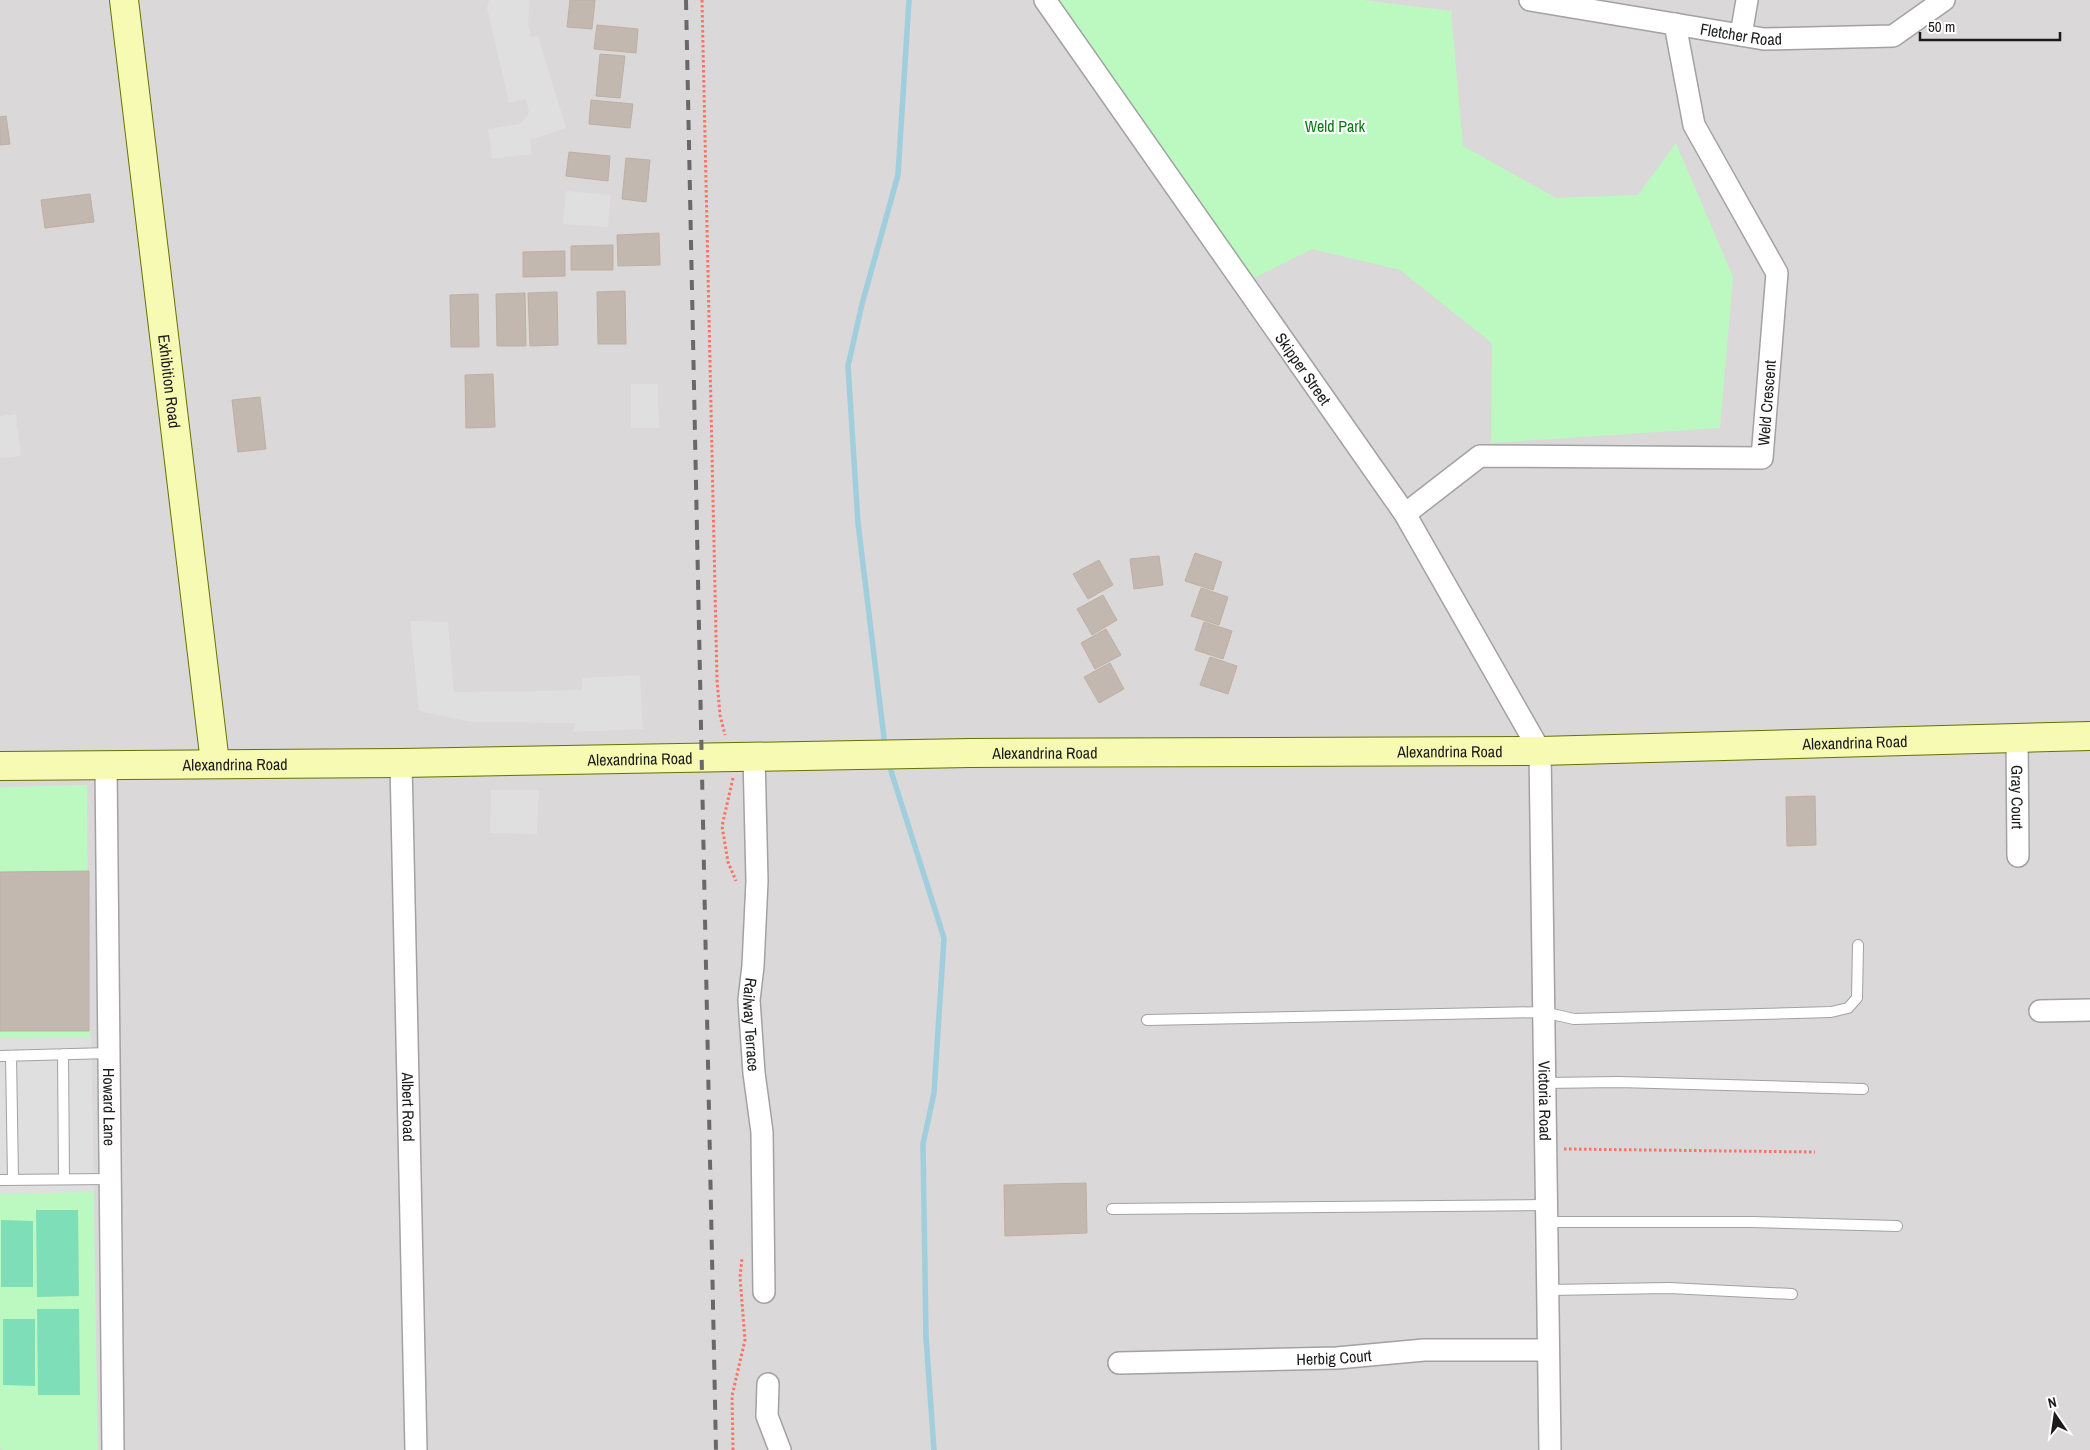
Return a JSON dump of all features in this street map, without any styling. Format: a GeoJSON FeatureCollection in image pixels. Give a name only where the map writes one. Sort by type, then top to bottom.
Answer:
{"type":"FeatureCollection","features":[{"type":"Feature","properties":{"kind":"main road","name":"Exhibition Road"},"geometry":{"type":"LineString","coordinates":[[124,0],[215,763]]}},
{"type":"Feature","properties":{"kind":"main road","name":"Alexandrina Road"},"geometry":{"type":"LineString","coordinates":[[0,766],[401,763],[970,753],[1540,751],[2090,736]]}},
{"type":"Feature","properties":{"kind":"street","name":"Skipper Street"},"geometry":{"type":"LineString","coordinates":[[1045,0],[1405,514],[1540,751]]}},
{"type":"Feature","properties":{"kind":"street","name":"Fletcher Road"},"geometry":{"type":"LineString","coordinates":[[1530,0],[1554,2],[1764,39],[1893,36],[1944,0]]}},
{"type":"Feature","properties":{"kind":"street"},"geometry":{"type":"LineString","coordinates":[[1741,35],[1747,0]]}},
{"type":"Feature","properties":{"kind":"street","name":"Weld Crescent"},"geometry":{"type":"LineString","coordinates":[[1405,514],[1480,456],[1762,458],[1777,273],[1694,125],[1675,24]]}},
{"type":"Feature","properties":{"kind":"street","name":"Gray Court"},"geometry":{"type":"LineString","coordinates":[[2017,737],[2018,856]]}},
{"type":"Feature","properties":{"kind":"street","name":"Victoria Road"},"geometry":{"type":"LineString","coordinates":[[1540,751],[1550,1450]]}},
{"type":"Feature","properties":{"kind":"street","name":"Railway Terrace"},"geometry":{"type":"LineString","coordinates":[[742,757],[757,881],[753,966],[749,1000],[754,1073],[762,1132],[764,1292]]}},
{"type":"Feature","properties":{"kind":"street","name":"Albert Road"},"geometry":{"type":"LineString","coordinates":[[401,763],[416,1450]]}},
{"type":"Feature","properties":{"kind":"street","name":"Howard Lane"},"geometry":{"type":"LineString","coordinates":[[106,764],[113,1450]]}},
{"type":"Feature","properties":{"kind":"street"},"geometry":{"type":"LineString","coordinates":[[2040,1011],[2090,1010]]}},
{"type":"Feature","properties":{"kind":"street","name":"Herbig Court"},"geometry":{"type":"LineString","coordinates":[[1119,1363],[1337,1358],[1424,1350],[1548,1350]]}},
{"type":"Feature","properties":{"kind":"street"},"geometry":{"type":"LineString","coordinates":[[768,1384],[768,1416],[780,1450]]}},
{"type":"Feature","properties":{"kind":"lane"},"geometry":{"type":"LineString","coordinates":[[1147,1020],[1543,1012],[1574,1019],[1805,1013],[1840,1010],[1848,1008],[1857,998],[1858,945]]}},
{"type":"Feature","properties":{"kind":"lane"},"geometry":{"type":"LineString","coordinates":[[0,1056],[109,1053]]}},
{"type":"Feature","properties":{"kind":"lane"},"geometry":{"type":"LineString","coordinates":[[63,1054],[64,1179]]}},
{"type":"Feature","properties":{"kind":"lane"},"geometry":{"type":"LineString","coordinates":[[11,1056],[13,1179]]}},
{"type":"Feature","properties":{"kind":"lane"},"geometry":{"type":"LineString","coordinates":[[1544,1083],[1619,1082],[1863,1089]]}},
{"type":"Feature","properties":{"kind":"lane"},"geometry":{"type":"LineString","coordinates":[[0,1180],[110,1179]]}},
{"type":"Feature","properties":{"kind":"lane"},"geometry":{"type":"LineString","coordinates":[[1112,1209],[1547,1214],[1896,1226]]}},
{"type":"Feature","properties":{"kind":"lane"},"geometry":{"type":"LineString","coordinates":[[1548,1290],[1668,1288],[1792,1294]]}},
{"type":"Feature","properties":{"kind":"path"},"geometry":{"type":"LineString","coordinates":[[702,0],[717,680],[720,715],[742,757]]}},
{"type":"Feature","properties":{"kind":"path"},"geometry":{"type":"LineString","coordinates":[[1546,1148],[1815,1152]]}},
{"type":"Feature","properties":{"kind":"shaded area"},"geometry":{"type":"Polygon","coordinates":[[[0,0],[2090,0],[2090,1450],[0,1450],[0,0]]]}},
{"type":"Feature","properties":{"kind":"shaded area"},"geometry":{"type":"Polygon","coordinates":[[[489,0],[530,0],[528,22],[531,37],[538,36],[566,128],[530,140],[532,154],[492,159],[488,129],[519,124],[529,112],[526,99],[509,103],[487,8],[489,0]]]}},
{"type":"Feature","properties":{"kind":"shaded area"},"geometry":{"type":"Polygon","coordinates":[[[566,191],[611,195],[608,227],[563,224],[566,191]]]}},
{"type":"Feature","properties":{"kind":"shaded area"},"geometry":{"type":"Polygon","coordinates":[[[631,384],[658,384],[659,428],[631,428],[631,384]]]}},
{"type":"Feature","properties":{"kind":"shaded area"},"geometry":{"type":"Polygon","coordinates":[[[16,414],[21,456],[0,458],[0,416],[16,414]]]}},
{"type":"Feature","properties":{"kind":"shaded area"},"geometry":{"type":"Polygon","coordinates":[[[410,621],[448,622],[454,692],[582,690],[582,678],[640,675],[643,729],[573,732],[576,723],[471,722],[419,711],[410,621]]]}},
{"type":"Feature","properties":{"kind":"shaded area"},"geometry":{"type":"Polygon","coordinates":[[[491,790],[539,790],[537,834],[490,833],[491,790]]]}},
{"type":"Feature","properties":{"kind":"shaded area"},"geometry":{"type":"Polygon","coordinates":[[[91,1037],[94,1192],[0,1194],[0,1038],[91,1037]]]}},
{"type":"Feature","properties":{"kind":"green space","name":"Weld Park"},"geometry":{"type":"Polygon","coordinates":[[[1049,0],[1363,0],[1451,11],[1463,146],[1556,198],[1638,195],[1676,143],[1733,277],[1720,428],[1491,443],[1492,343],[1400,270],[1312,249],[1246,282],[1049,0]]]}},
{"type":"Feature","properties":{"kind":"green space"},"geometry":{"type":"Polygon","coordinates":[[[87,785],[89,1031],[91,1037],[98,1450],[4,1450],[0,1448],[0,787],[87,785]]]}},
{"type":"Feature","properties":{"kind":"green space"},"geometry":{"type":"Polygon","coordinates":[[[36,1210],[78,1210],[79,1296],[37,1297],[36,1210]]]}},
{"type":"Feature","properties":{"kind":"green space"},"geometry":{"type":"Polygon","coordinates":[[[1,1220],[33,1221],[33,1287],[1,1287],[1,1220]]]}},
{"type":"Feature","properties":{"kind":"green space"},"geometry":{"type":"Polygon","coordinates":[[[37,1309],[79,1309],[80,1395],[38,1395],[37,1309]]]}},
{"type":"Feature","properties":{"kind":"green space"},"geometry":{"type":"Polygon","coordinates":[[[3,1319],[35,1319],[35,1386],[3,1385],[3,1319]]]}},
{"type":"Feature","properties":{"kind":"building"},"geometry":{"type":"Polygon","coordinates":[[[570,0],[595,0],[592,29],[567,27],[570,0]]]}},
{"type":"Feature","properties":{"kind":"building"},"geometry":{"type":"Polygon","coordinates":[[[597,25],[638,29],[636,53],[594,49],[597,25]]]}},
{"type":"Feature","properties":{"kind":"building"},"geometry":{"type":"Polygon","coordinates":[[[600,54],[625,56],[620,98],[596,96],[600,54]]]}},
{"type":"Feature","properties":{"kind":"building"},"geometry":{"type":"Polygon","coordinates":[[[591,100],[633,104],[630,128],[589,124],[591,100]]]}},
{"type":"Feature","properties":{"kind":"building"},"geometry":{"type":"Polygon","coordinates":[[[6,116],[10,144],[0,145],[0,117],[6,116]]]}},
{"type":"Feature","properties":{"kind":"building"},"geometry":{"type":"Polygon","coordinates":[[[569,152],[610,156],[608,181],[566,176],[569,152]]]}},
{"type":"Feature","properties":{"kind":"building"},"geometry":{"type":"Polygon","coordinates":[[[626,158],[650,160],[646,202],[622,199],[626,158]]]}},
{"type":"Feature","properties":{"kind":"building"},"geometry":{"type":"Polygon","coordinates":[[[90,194],[94,222],[45,228],[41,200],[90,194]]]}},
{"type":"Feature","properties":{"kind":"building"},"geometry":{"type":"Polygon","coordinates":[[[659,233],[660,265],[618,266],[617,235],[659,233]]]}},
{"type":"Feature","properties":{"kind":"building"},"geometry":{"type":"Polygon","coordinates":[[[613,245],[613,270],[571,270],[571,246],[613,245]]]}},
{"type":"Feature","properties":{"kind":"building"},"geometry":{"type":"Polygon","coordinates":[[[565,251],[565,276],[523,277],[523,252],[565,251]]]}},
{"type":"Feature","properties":{"kind":"building"},"geometry":{"type":"Polygon","coordinates":[[[625,291],[626,344],[598,344],[597,292],[625,291]]]}},
{"type":"Feature","properties":{"kind":"building"},"geometry":{"type":"Polygon","coordinates":[[[557,292],[558,345],[530,346],[528,293],[557,292]]]}},
{"type":"Feature","properties":{"kind":"building"},"geometry":{"type":"Polygon","coordinates":[[[525,293],[526,346],[497,346],[496,294],[525,293]]]}},
{"type":"Feature","properties":{"kind":"building"},"geometry":{"type":"Polygon","coordinates":[[[478,294],[479,347],[451,347],[450,295],[478,294]]]}},
{"type":"Feature","properties":{"kind":"building"},"geometry":{"type":"Polygon","coordinates":[[[493,374],[495,427],[466,428],[465,375],[493,374]]]}},
{"type":"Feature","properties":{"kind":"building"},"geometry":{"type":"Polygon","coordinates":[[[260,397],[266,449],[238,452],[232,400],[260,397]]]}},
{"type":"Feature","properties":{"kind":"building"},"geometry":{"type":"Polygon","coordinates":[[[1195,553],[1222,562],[1213,590],[1185,581],[1195,553]]]}},
{"type":"Feature","properties":{"kind":"building"},"geometry":{"type":"Polygon","coordinates":[[[1159,556],[1163,585],[1134,589],[1130,559],[1159,556]]]}},
{"type":"Feature","properties":{"kind":"building"},"geometry":{"type":"Polygon","coordinates":[[[1099,560],[1113,585],[1088,599],[1073,574],[1099,560]]]}},
{"type":"Feature","properties":{"kind":"building"},"geometry":{"type":"Polygon","coordinates":[[[1201,588],[1228,597],[1219,625],[1191,616],[1201,588]]]}},
{"type":"Feature","properties":{"kind":"building"},"geometry":{"type":"Polygon","coordinates":[[[1103,595],[1117,620],[1092,635],[1077,609],[1103,595]]]}},
{"type":"Feature","properties":{"kind":"building"},"geometry":{"type":"Polygon","coordinates":[[[1204,622],[1232,631],[1223,659],[1195,650],[1204,622]]]}},
{"type":"Feature","properties":{"kind":"building"},"geometry":{"type":"Polygon","coordinates":[[[1106,629],[1121,655],[1095,669],[1081,643],[1106,629]]]}},
{"type":"Feature","properties":{"kind":"building"},"geometry":{"type":"Polygon","coordinates":[[[1210,657],[1237,666],[1228,694],[1200,685],[1210,657]]]}},
{"type":"Feature","properties":{"kind":"building"},"geometry":{"type":"Polygon","coordinates":[[[1110,663],[1124,689],[1099,703],[1084,677],[1110,663]]]}},
{"type":"Feature","properties":{"kind":"building"},"geometry":{"type":"Polygon","coordinates":[[[1815,796],[1816,845],[1787,846],[1786,797],[1815,796]]]}},
{"type":"Feature","properties":{"kind":"building"},"geometry":{"type":"Polygon","coordinates":[[[89,871],[89,1031],[0,1031],[0,872],[89,871]]]}},
{"type":"Feature","properties":{"kind":"building"},"geometry":{"type":"Polygon","coordinates":[[[1086,1183],[1087,1233],[1005,1236],[1004,1185],[1086,1183]]]}},
{"type":"Feature","properties":{"kind":"waterway"},"geometry":{"type":"LineString","coordinates":[[884,738],[858,523],[848,366],[862,304],[898,175],[909,0]]}},
{"type":"Feature","properties":{"kind":"waterway"},"geometry":{"type":"LineString","coordinates":[[891,771],[944,938],[934,1093],[923,1144],[926,1337],[934,1450]]}},
{"type":"Feature","properties":{"kind":"railway"},"geometry":{"type":"LineString","coordinates":[[686,0],[716,1450]]}}]}
